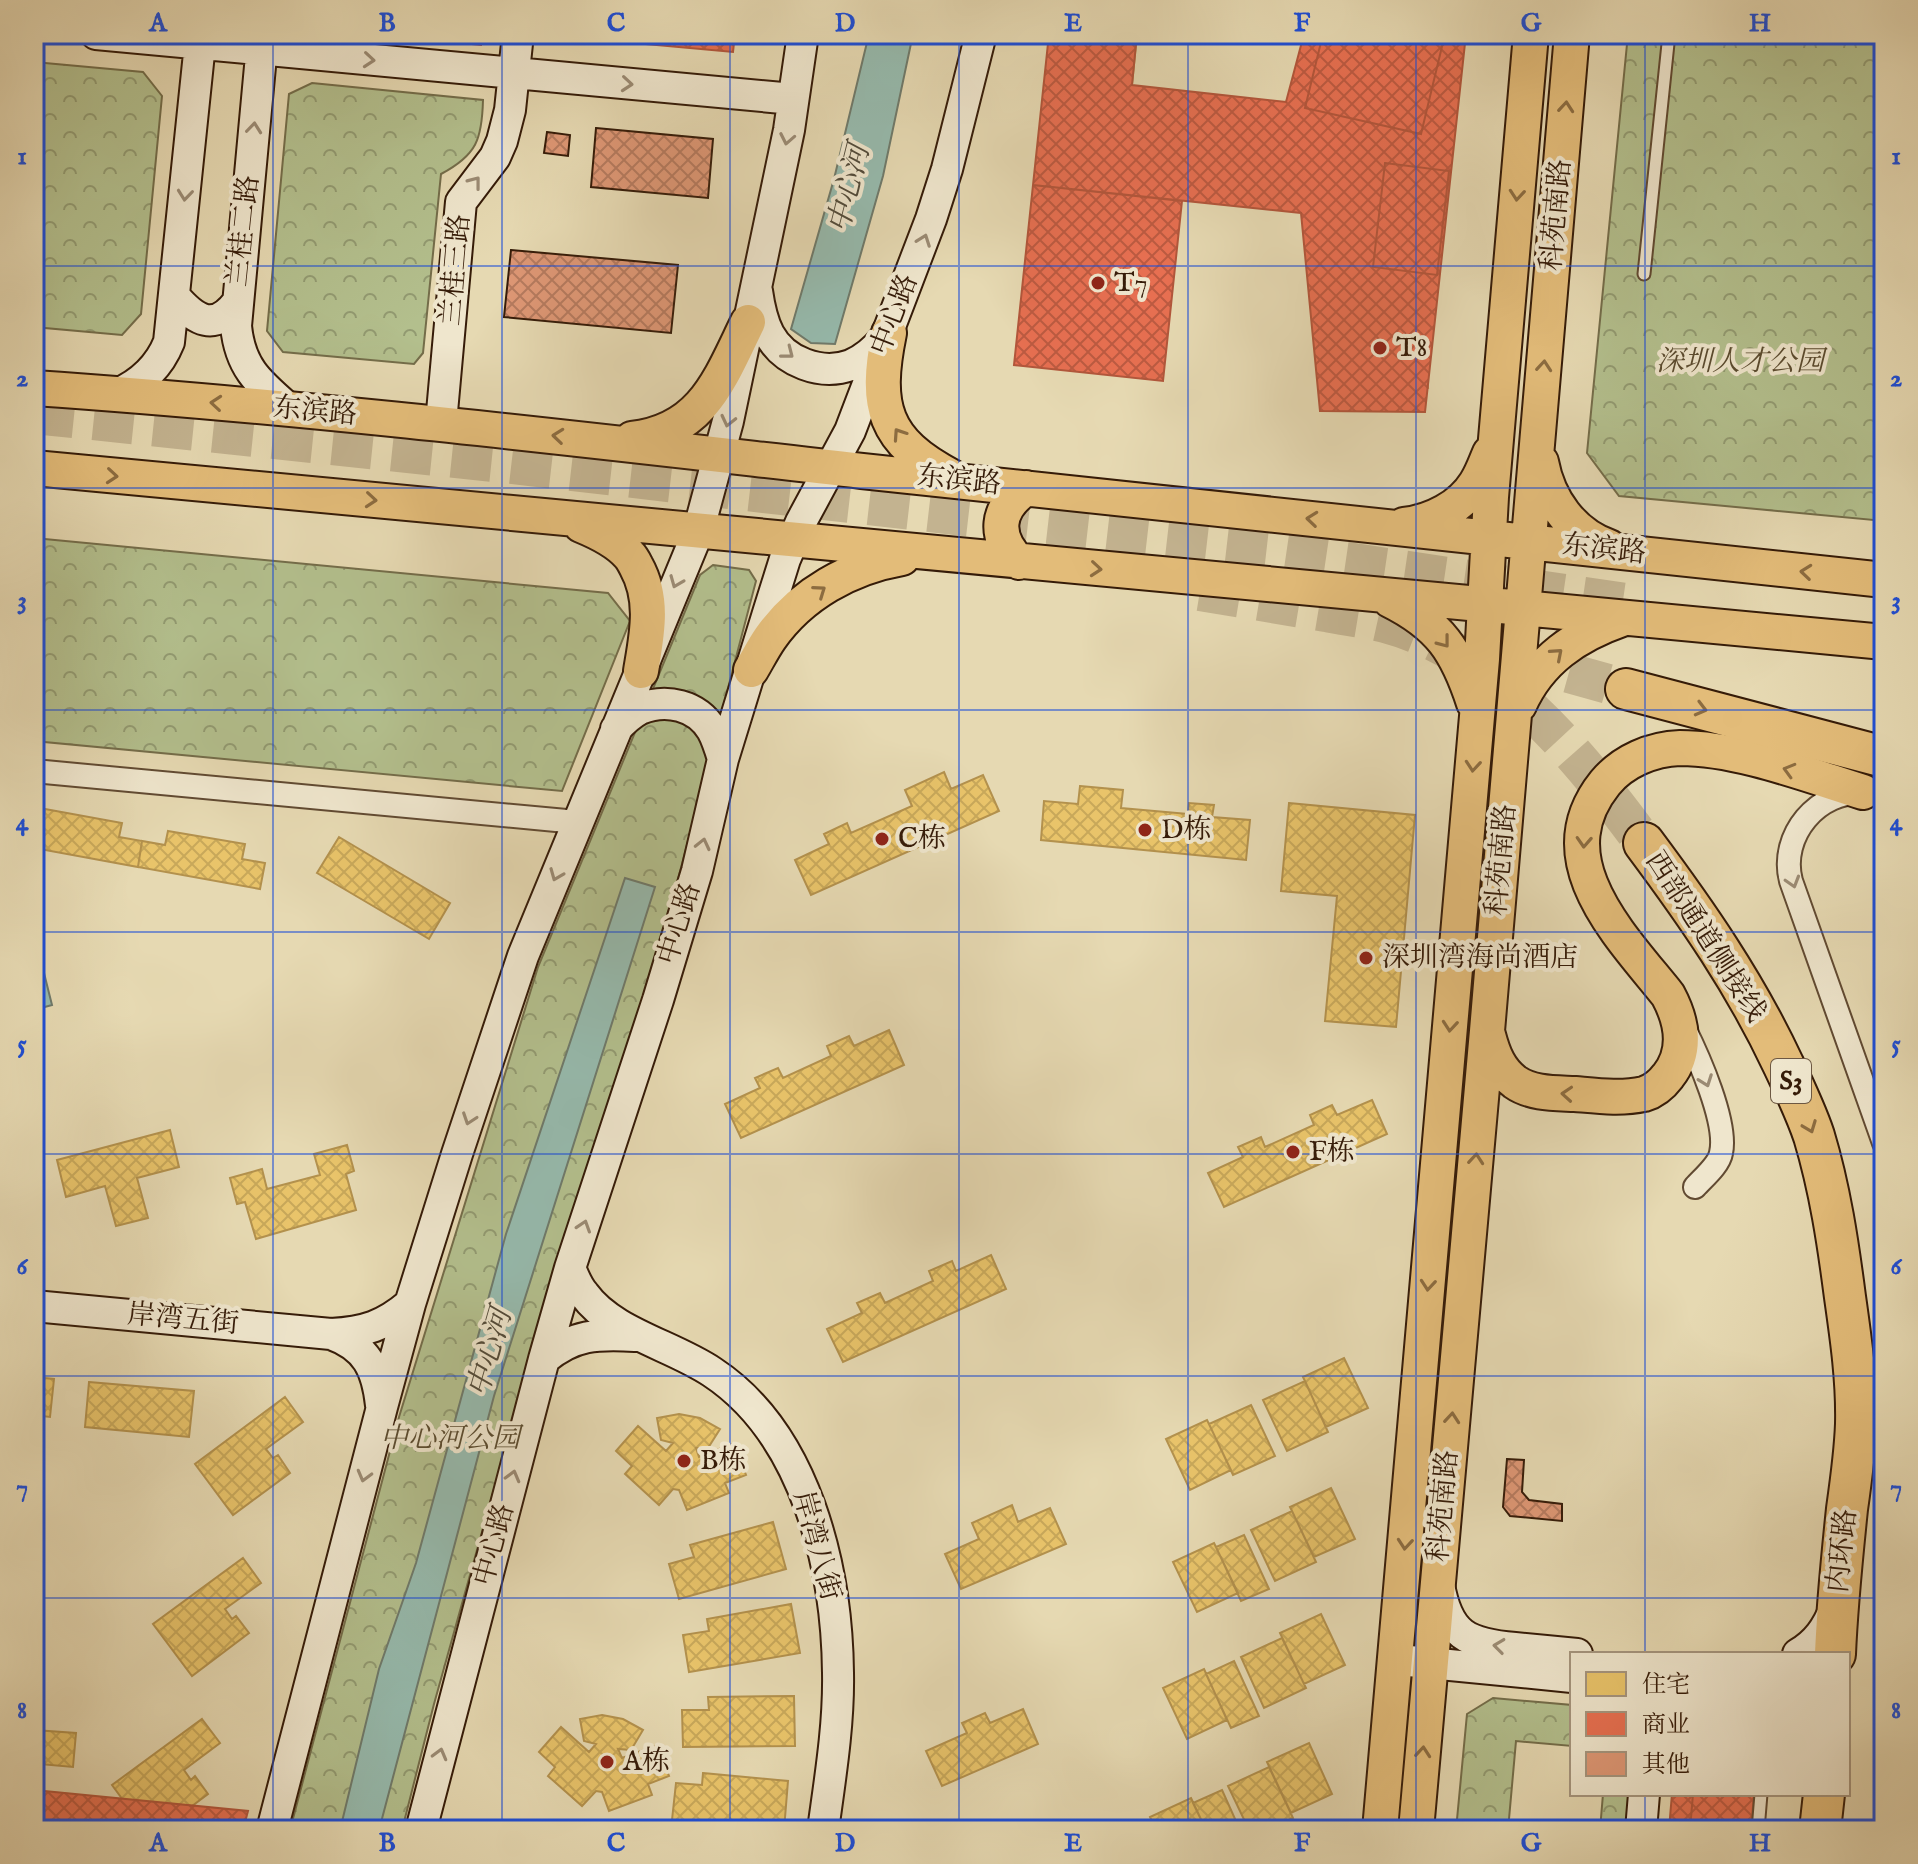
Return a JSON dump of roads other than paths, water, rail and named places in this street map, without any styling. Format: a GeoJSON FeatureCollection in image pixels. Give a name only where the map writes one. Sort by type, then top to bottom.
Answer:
{"type":"FeatureCollection","features":[{"type":"Feature","properties":{"kind":"highway"},"geometry":{"type":"LineString","coordinates":[[1626,689],[1884,757]]}},
{"type":"Feature","properties":{"kind":"highway","name":"西部通道侧接线"},"geometry":{"type":"LineString","coordinates":[[1644,843],[1734,972],[1761,1018],[1808,1121],[1830,1196],[1852,1353]]}},
{"type":"Feature","properties":{"kind":"highway","name":"内环路"},"geometry":{"type":"LineString","coordinates":[[1835,1652],[1837,1602],[1869,1447],[1856,1402],[1852,1353]]}},
{"type":"Feature","properties":{"kind":"highway"},"geometry":{"type":"LineString","coordinates":[[1869,1447],[1884,1415]]}},
{"type":"Feature","properties":{"kind":"highway"},"geometry":{"type":"LineString","coordinates":[[1820,1830],[1824,1796]]}},
{"type":"Feature","properties":{"kind":"main road"},"geometry":{"type":"LineString","coordinates":[[96,34],[263,42],[515,73],[793,99]]}},
{"type":"Feature","properties":{"kind":"main road","name":"兰桂三路"},"geometry":{"type":"LineString","coordinates":[[441,423],[461,202],[495,157],[502,141],[510,110],[518,34]]}},
{"type":"Feature","properties":{"kind":"main road"},"geometry":{"type":"LineString","coordinates":[[272,1830],[410,1304],[457,1154],[523,956],[698,532],[719,456],[782,163],[803,34]]}},
{"type":"Feature","properties":{"kind":"main road","name":"中心路"},"geometry":{"type":"LineString","coordinates":[[421,1830],[570,1268],[658,1000],[697,871],[723,759],[785,559],[801,522],[850,431],[889,333],[940,193],[981,34]]}},
{"type":"Feature","properties":{"kind":"main road","name":"科苑南路"},"geometry":{"type":"LineString","coordinates":[[1380,1830],[1478,713],[1497,421],[1531,34]]}},
{"type":"Feature","properties":{"kind":"main road","name":"科苑南路"},"geometry":{"type":"LineString","coordinates":[[1416,1830],[1572,34]]}},
{"type":"Feature","properties":{"kind":"main road"},"geometry":{"type":"LineString","coordinates":[[117,394],[142,380],[164,356],[169,342],[200,39]]}},
{"type":"Feature","properties":{"kind":"main road","name":"兰桂二路"},"geometry":{"type":"LineString","coordinates":[[263,42],[236,326],[241,356],[264,387],[289,409]]}},
{"type":"Feature","properties":{"kind":"main road"},"geometry":{"type":"LineString","coordinates":[[756,286],[768,334],[779,348],[813,368],[849,366],[876,349],[889,333]]}},
{"type":"Feature","properties":{"kind":"main road"},"geometry":{"type":"LineString","coordinates":[[175,297],[195,317],[213,320],[229,314],[237,303]]}},
{"type":"Feature","properties":{"kind":"main road"},"geometry":{"type":"LineString","coordinates":[[607,442],[665,432],[697,412],[720,380],[748,322]]}},
{"type":"Feature","properties":{"kind":"main road"},"geometry":{"type":"LineString","coordinates":[[889,333],[882,373],[885,410],[909,448],[931,466],[959,481]]}},
{"type":"Feature","properties":{"kind":"main road","name":"东滨路"},"geometry":{"type":"LineString","coordinates":[[34,388],[441,423],[719,456],[1884,580]]}},
{"type":"Feature","properties":{"kind":"main road"},"geometry":{"type":"LineString","coordinates":[[1389,527],[1416,524],[1458,503],[1475,484],[1497,421],[1540,408]]}},
{"type":"Feature","properties":{"kind":"main road"},"geometry":{"type":"LineString","coordinates":[[1537,444],[1542,470],[1563,515],[1599,543],[1625,552]]}},
{"type":"Feature","properties":{"kind":"main road"},"geometry":{"type":"LineString","coordinates":[[34,468],[1884,642]]}},
{"type":"Feature","properties":{"kind":"main road"},"geometry":{"type":"LineString","coordinates":[[1019,562],[1002,539],[1001,524],[1014,497],[1026,488]]}},
{"type":"Feature","properties":{"kind":"main road"},"geometry":{"type":"LineString","coordinates":[[566,518],[602,534],[629,555],[641,576],[649,604],[641,671]]}},
{"type":"Feature","properties":{"kind":"main road"},"geometry":{"type":"LineString","coordinates":[[751,670],[771,636],[815,593],[843,575],[881,561],[925,553]]}},
{"type":"Feature","properties":{"kind":"main road"},"geometry":{"type":"LineString","coordinates":[[1382,596],[1414,612],[1446,642],[1457,659],[1478,713]]}},
{"type":"Feature","properties":{"kind":"main road"},"geometry":{"type":"LineString","coordinates":[[1514,717],[1536,675],[1552,658],[1569,643],[1596,628],[1625,618]]}},
{"type":"Feature","properties":{"kind":"main road"},"geometry":{"type":"LineString","coordinates":[[616,729],[641,709],[657,704],[687,708],[710,727],[723,759]]}},
{"type":"Feature","properties":{"kind":"main road"},"geometry":{"type":"LineString","coordinates":[[1487,1031],[1493,1054],[1502,1070],[1518,1084],[1540,1092],[1629,1096],[1653,1091],[1672,1072],[1681,1047],[1675,1009],[1668,995],[1605,915],[1587,878],[1583,859],[1584,831],[1592,804],[1608,780],[1627,763],[1672,749],[1719,752],[1758,760],[1874,794]]}},
{"type":"Feature","properties":{"kind":"main road"},"geometry":{"type":"LineString","coordinates":[[1468,825],[1504,829]]}},
{"type":"Feature","properties":{"kind":"main road","name":"岸湾八街"},"geometry":{"type":"LineString","coordinates":[[570,1268],[584,1295],[594,1306],[623,1327],[692,1360],[733,1388],[773,1434],[808,1500],[828,1570],[837,1634],[839,1677],[823,1830]]}},
{"type":"Feature","properties":{"kind":"main road"},"geometry":{"type":"LineString","coordinates":[[331,1334],[371,1329],[410,1304]]}},
{"type":"Feature","properties":{"kind":"main road","name":"岸湾五街"},"geometry":{"type":"LineString","coordinates":[[34,1306],[331,1334]]}},
{"type":"Feature","properties":{"kind":"main road"},"geometry":{"type":"LineString","coordinates":[[331,1334],[346,1340],[364,1354],[379,1386],[382,1407]]}},
{"type":"Feature","properties":{"kind":"main road"},"geometry":{"type":"LineString","coordinates":[[544,1359],[564,1345],[587,1336],[642,1336]]}},
{"type":"Feature","properties":{"kind":"main road"},"geometry":{"type":"LineString","coordinates":[[1437,1579],[1449,1619],[1475,1642],[1570,1653]]}},
{"type":"Feature","properties":{"kind":"main road"},"geometry":{"type":"LineString","coordinates":[[1801,1652],[1819,1639],[1837,1602]]}},
{"type":"Feature","properties":{"kind":"main road"},"geometry":{"type":"LineString","coordinates":[[1395,1660],[1570,1677]]}},
{"type":"Feature","properties":{"kind":"main road"},"geometry":{"type":"LineString","coordinates":[[1641,1830],[1644,1796]]}},
{"type":"Feature","properties":{"kind":"street"},"geometry":{"type":"LineString","coordinates":[[34,771],[577,822]]}},
{"type":"Feature","properties":{"kind":"street"},"geometry":{"type":"LineString","coordinates":[[1874,794],[1840,796],[1809,815],[1793,839],[1788,865],[1884,1143]]}},
{"type":"Feature","properties":{"kind":"street"},"geometry":{"type":"LineString","coordinates":[[1675,1009],[1692,1045],[1723,1135],[1721,1156],[1695,1187]]}},
{"type":"Feature","properties":{"kind":"lane"},"geometry":{"type":"LineString","coordinates":[[1644,274],[1669,34]]}},
{"type":"Feature","properties":{"kind":"lane"},"geometry":{"type":"LineString","coordinates":[[1758,1830],[1761,1796]]}},
{"type":"Feature","properties":{"kind":"water","name":"中心河"},"geometry":{"type":"Polygon","coordinates":[[[869,34],[913,34],[883,176],[835,344],[811,343],[791,329],[834,179],[869,34]]]}},
{"type":"Feature","properties":{"kind":"water","name":"中心河"},"geometry":{"type":"Polygon","coordinates":[[[625,878],[655,887],[494,1396],[379,1830],[340,1830],[379,1669],[416,1563],[506,1234],[625,878]]]}},
{"type":"Feature","properties":{"kind":"water"},"geometry":{"type":"Polygon","coordinates":[[[39,953],[52,1005],[34,1010],[34,954],[39,953]]]}},
{"type":"Feature","properties":{"kind":"tunnel"},"geometry":{"type":"LineString","coordinates":[[34,414],[494,462],[1285,553],[1632,604]]}},
{"type":"Feature","properties":{"kind":"tunnel"},"geometry":{"type":"LineString","coordinates":[[1200,591],[1363,618],[1426,637],[1499,682],[1532,711],[1563,742],[1644,843]]}},
{"type":"Feature","properties":{"kind":"tunnel"},"geometry":{"type":"LineString","coordinates":[[1511,657],[1626,689]]}},
{"type":"Feature","properties":{"kind":"place","name":"T7"},"geometry":{"type":"Point","coordinates":[1098,283]}},
{"type":"Feature","properties":{"kind":"place","name":"T8"},"geometry":{"type":"Point","coordinates":[1380,348]}},
{"type":"Feature","properties":{"kind":"place","name":"D栋"},"geometry":{"type":"Point","coordinates":[1145,830]}},
{"type":"Feature","properties":{"kind":"place","name":"C栋"},"geometry":{"type":"Point","coordinates":[882,839]}},
{"type":"Feature","properties":{"kind":"place","name":"深圳湾海尚酒店"},"geometry":{"type":"Point","coordinates":[1366,958]}},
{"type":"Feature","properties":{"kind":"place","name":"F栋"},"geometry":{"type":"Point","coordinates":[1293,1152]}},
{"type":"Feature","properties":{"kind":"place","name":"B栋"},"geometry":{"type":"Point","coordinates":[684,1461]}},
{"type":"Feature","properties":{"kind":"place","name":"A栋"},"geometry":{"type":"Point","coordinates":[607,1762]}},
{"type":"Feature","properties":{"kind":"park label","name":"深圳人才公园"},"geometry":{"type":"Point","coordinates":[1740,362]}},
{"type":"Feature","properties":{"kind":"park label","name":"中心河公园"},"geometry":{"type":"Point","coordinates":[450,1439]}}]}
